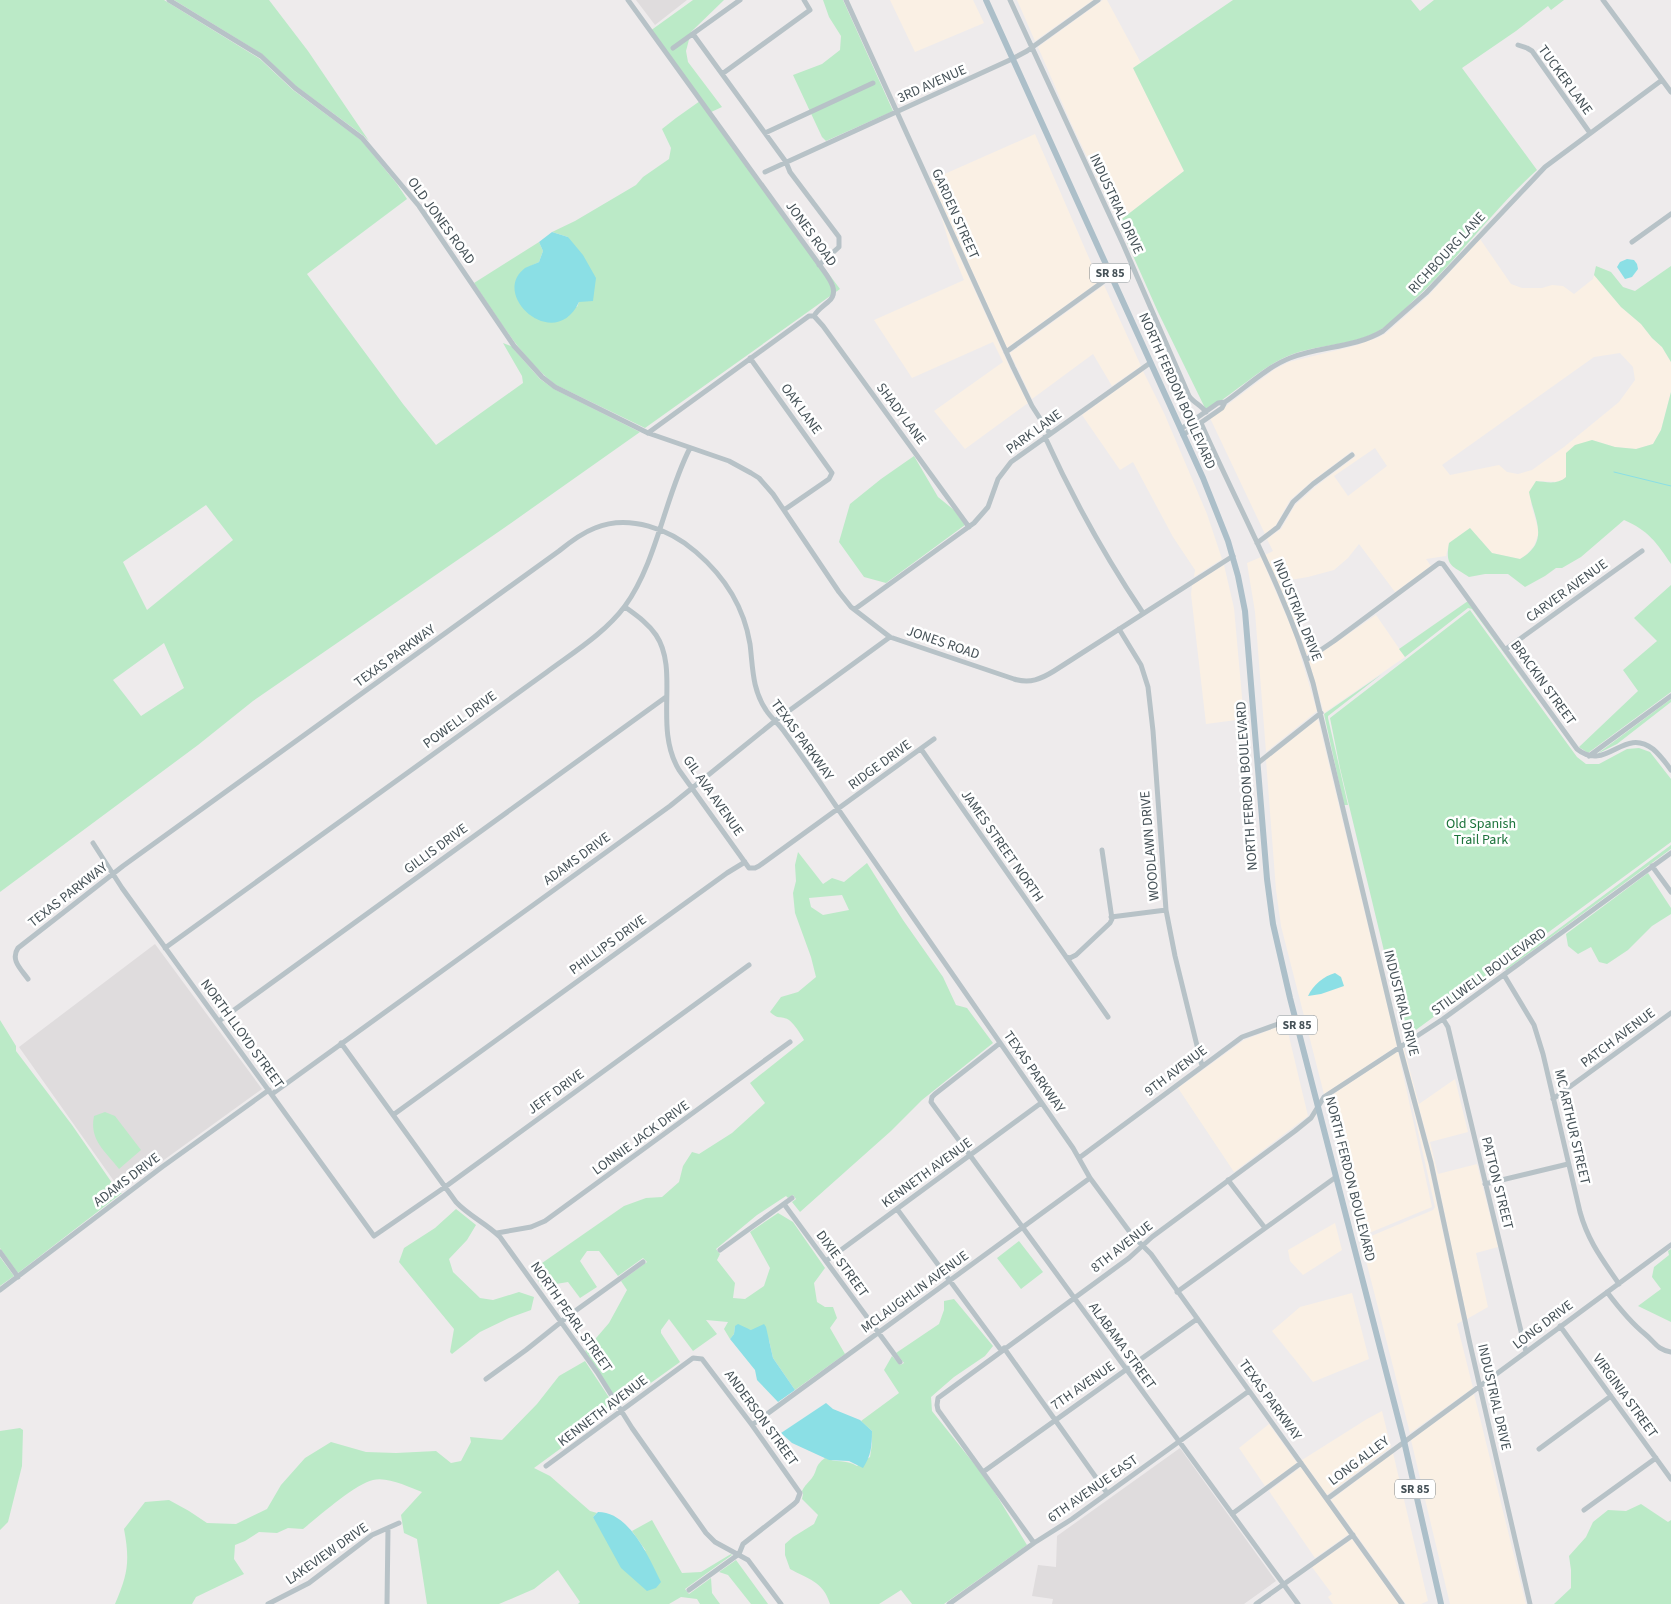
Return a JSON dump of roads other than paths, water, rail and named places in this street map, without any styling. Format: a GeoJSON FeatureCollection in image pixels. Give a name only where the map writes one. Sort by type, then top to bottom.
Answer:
{"type":"FeatureCollection","features":[{"type":"Feature","properties":{"kind":"main road","name":"NORTH FERDON BOULEVARD"},"geometry":{"type":"LineString","coordinates":[[986,0],[1218,513],[1233,556],[1248,630],[1264,858],[1277,941],[1295,1018],[1404,1441],[1441,1604]]}},
{"type":"Feature","properties":{"kind":"street","name":"OLD JONES ROAD"},"geometry":{"type":"LineString","coordinates":[[169,0],[261,56],[295,88],[362,138],[419,206],[514,346],[542,377],[555,387],[648,433],[690,448]]}},
{"type":"Feature","properties":{"kind":"street","name":"JONES ROAD"},"geometry":{"type":"LineString","coordinates":[[628,0],[819,265],[833,289],[833,295],[830,300],[817,310],[814,316],[809,316],[648,433]]}},
{"type":"Feature","properties":{"kind":"street"},"geometry":{"type":"LineString","coordinates":[[673,48],[740,0]]}},
{"type":"Feature","properties":{"kind":"street"},"geometry":{"type":"LineString","coordinates":[[722,74],[810,10],[804,0]]}},
{"type":"Feature","properties":{"kind":"street","name":"GARDEN STREET"},"geometry":{"type":"LineString","coordinates":[[846,0],[1006,352],[1048,436],[1072,496],[1106,558],[1143,613]]}},
{"type":"Feature","properties":{"kind":"street","name":"INDUSTRIAL DRIVE"},"geometry":{"type":"LineString","coordinates":[[1010,0],[1132,265],[1189,396],[1192,401],[1202,406],[1206,412]]}},
{"type":"Feature","properties":{"kind":"street","name":"3RD AVENUE"},"geometry":{"type":"LineString","coordinates":[[765,172],[1012,59],[1032,48],[1098,0]]}},
{"type":"Feature","properties":{"kind":"street"},"geometry":{"type":"LineString","coordinates":[[1604,0],[1671,92]]}},
{"type":"Feature","properties":{"kind":"street"},"geometry":{"type":"LineString","coordinates":[[693,34],[786,162],[790,172],[839,237],[839,247],[819,265]]}},
{"type":"Feature","properties":{"kind":"street","name":"TUCKER LANE"},"geometry":{"type":"LineString","coordinates":[[1518,45],[1532,51],[1590,134]]}},
{"type":"Feature","properties":{"kind":"street","name":"RICHBOURG LANE"},"geometry":{"type":"LineString","coordinates":[[1182,432],[1218,403],[1225,402],[1288,359],[1307,353],[1353,344],[1376,336],[1383,331],[1426,293],[1545,167],[1662,80]]}},
{"type":"Feature","properties":{"kind":"street"},"geometry":{"type":"LineString","coordinates":[[764,133],[873,82]]}},
{"type":"Feature","properties":{"kind":"street"},"geometry":{"type":"LineString","coordinates":[[1632,242],[1671,214]]}},
{"type":"Feature","properties":{"kind":"street"},"geometry":{"type":"LineString","coordinates":[[1006,352],[1111,276],[1132,265]]}},
{"type":"Feature","properties":{"kind":"street","name":"SHADY LANE"},"geometry":{"type":"LineString","coordinates":[[814,316],[969,526]]}},
{"type":"Feature","properties":{"kind":"street","name":"OAK LANE"},"geometry":{"type":"LineString","coordinates":[[750,358],[832,474],[829,479],[784,510]]}},
{"type":"Feature","properties":{"kind":"street","name":"PARK LANE"},"geometry":{"type":"LineString","coordinates":[[855,609],[980,517],[988,507],[998,479],[1005,468],[1150,362]]}},
{"type":"Feature","properties":{"kind":"street","name":"RICHBOURG LANE"},"geometry":{"type":"LineString","coordinates":[[1182,432],[1201,423],[1222,408],[1225,402]]}},
{"type":"Feature","properties":{"kind":"street","name":"INDUSTRIAL DRIVE"},"geometry":{"type":"LineString","coordinates":[[1201,423],[1257,543],[1297,634],[1306,660],[1400,1048],[1431,1163],[1530,1604]]}},
{"type":"Feature","properties":{"kind":"street","name":"JONES ROAD"},"geometry":{"type":"LineString","coordinates":[[690,448],[729,461],[751,472],[766,485],[839,592],[855,609],[890,637],[1014,679],[1030,682],[1042,678],[1233,556]]}},
{"type":"Feature","properties":{"kind":"street","name":"POWELL DRIVE"},"geometry":{"type":"LineString","coordinates":[[165,948],[555,666],[603,629],[625,607],[643,574],[690,448]]}},
{"type":"Feature","properties":{"kind":"street"},"geometry":{"type":"LineString","coordinates":[[1257,543],[1278,527],[1293,502],[1313,484],[1352,455]]}},
{"type":"Feature","properties":{"kind":"street","name":"TEXAS PARKWAY"},"geometry":{"type":"LineString","coordinates":[[28,979],[15,961],[14,956],[18,948],[113,875],[580,535],[605,524],[625,522],[660,529],[695,551],[721,578],[733,596],[746,626],[753,678],[758,695],[767,712],[781,727],[838,809],[1041,1102],[1079,1158],[1090,1178],[1132,1235],[1151,1254],[1402,1604]]}},
{"type":"Feature","properties":{"kind":"street","name":"CARVER AVENUE"},"geometry":{"type":"LineString","coordinates":[[1506,650],[1642,551]]}},
{"type":"Feature","properties":{"kind":"street","name":"BRACKIN STREET"},"geometry":{"type":"LineString","coordinates":[[1306,660],[1439,563],[1443,564],[1577,748],[1589,756]]}},
{"type":"Feature","properties":{"kind":"street","name":"GIL AVA AVENUE"},"geometry":{"type":"LineString","coordinates":[[625,607],[645,622],[657,636],[662,646],[665,658],[667,738],[670,752],[679,770],[746,862]]}},
{"type":"Feature","properties":{"kind":"street","name":"WOODLAWN DRIVE"},"geometry":{"type":"LineString","coordinates":[[1119,629],[1141,665],[1148,687],[1166,910],[1175,956],[1202,1066]]}},
{"type":"Feature","properties":{"kind":"street","name":"ADAMS DRIVE"},"geometry":{"type":"LineString","coordinates":[[0,1290],[162,1167],[341,1043],[692,788],[775,721],[890,637]]}},
{"type":"Feature","properties":{"kind":"street"},"geometry":{"type":"LineString","coordinates":[[1589,756],[1671,696]]}},
{"type":"Feature","properties":{"kind":"street","name":"GILLIS DRIVE"},"geometry":{"type":"LineString","coordinates":[[219,1021],[666,697]]}},
{"type":"Feature","properties":{"kind":"street"},"geometry":{"type":"LineString","coordinates":[[1258,763],[1320,713]]}},
{"type":"Feature","properties":{"kind":"street","name":"RIDGE DRIVE"},"geometry":{"type":"LineString","coordinates":[[838,809],[934,739]]}},
{"type":"Feature","properties":{"kind":"street"},"geometry":{"type":"LineString","coordinates":[[1589,756],[1602,756],[1633,742],[1653,749],[1671,770]]}},
{"type":"Feature","properties":{"kind":"street","name":"JAMES STREET NORTH"},"geometry":{"type":"LineString","coordinates":[[921,749],[1108,1017]]}},
{"type":"Feature","properties":{"kind":"street","name":"PHILLIPS DRIVE"},"geometry":{"type":"LineString","coordinates":[[393,1114],[727,873],[746,862],[749,868],[759,866],[838,809]]}},
{"type":"Feature","properties":{"kind":"street","name":"NORTH LLOYD STREET"},"geometry":{"type":"LineString","coordinates":[[93,843],[113,875],[165,948],[374,1236]]}},
{"type":"Feature","properties":{"kind":"street"},"geometry":{"type":"LineString","coordinates":[[1065,956],[1070,958],[1076,955],[1110,923],[1111,917],[1102,850]]}},
{"type":"Feature","properties":{"kind":"street","name":"STILLWELL BOULEVARD"},"geometry":{"type":"LineString","coordinates":[[1318,1105],[1324,1097],[1443,1019],[1671,853]]}},
{"type":"Feature","properties":{"kind":"street"},"geometry":{"type":"LineString","coordinates":[[1652,866],[1671,892]]}},
{"type":"Feature","properties":{"kind":"street"},"geometry":{"type":"LineString","coordinates":[[1111,917],[1166,910]]}},
{"type":"Feature","properties":{"kind":"street","name":"JEFF DRIVE"},"geometry":{"type":"LineString","coordinates":[[374,1236],[445,1187],[749,965]]}},
{"type":"Feature","properties":{"kind":"street","name":"MC ARTHUR STREET"},"geometry":{"type":"LineString","coordinates":[[1504,975],[1534,1025],[1586,1232],[1593,1246],[1619,1284]]}},
{"type":"Feature","properties":{"kind":"street","name":"PATCH AVENUE"},"geometry":{"type":"LineString","coordinates":[[1553,1100],[1671,1013]]}},
{"type":"Feature","properties":{"kind":"street","name":"9TH AVENUE"},"geometry":{"type":"LineString","coordinates":[[1079,1158],[1245,1035],[1295,1018]]}},
{"type":"Feature","properties":{"kind":"street","name":"PATTON STREET"},"geometry":{"type":"LineString","coordinates":[[1443,1019],[1448,1027],[1526,1352]]}},
{"type":"Feature","properties":{"kind":"street","name":"LONNIE JACK DRIVE"},"geometry":{"type":"LineString","coordinates":[[496,1233],[531,1227],[545,1221],[790,1042]]}},
{"type":"Feature","properties":{"kind":"street","name":"NORTH PEARL STREET"},"geometry":{"type":"LineString","coordinates":[[341,1043],[460,1206],[496,1233],[597,1372],[621,1411],[706,1533],[715,1542],[748,1560],[781,1604]]}},
{"type":"Feature","properties":{"kind":"street","name":"ALABAMA STREET"},"geometry":{"type":"LineString","coordinates":[[1000,1043],[935,1094],[931,1100],[933,1106],[1298,1604]]}},
{"type":"Feature","properties":{"kind":"street","name":"KENNETH AVENUE"},"geometry":{"type":"LineString","coordinates":[[826,1261],[1041,1102]]}},
{"type":"Feature","properties":{"kind":"street","name":"8TH AVENUE"},"geometry":{"type":"LineString","coordinates":[[983,1472],[938,1410],[938,1398],[1002,1349],[1129,1258],[1143,1245],[1311,1118],[1318,1105]]}},
{"type":"Feature","properties":{"kind":"street"},"geometry":{"type":"LineString","coordinates":[[1486,1184],[1568,1164]]}},
{"type":"Feature","properties":{"kind":"street"},"geometry":{"type":"LineString","coordinates":[[1177,1292],[1336,1177]]}},
{"type":"Feature","properties":{"kind":"street","name":"MCLAUGHLIN AVENUE"},"geometry":{"type":"LineString","coordinates":[[752,1426],[1090,1178]]}},
{"type":"Feature","properties":{"kind":"street"},"geometry":{"type":"LineString","coordinates":[[1228,1180],[1265,1228]]}},
{"type":"Feature","properties":{"kind":"street"},"geometry":{"type":"LineString","coordinates":[[720,1250],[792,1198]]}},
{"type":"Feature","properties":{"kind":"street","name":"DIXIE STREET"},"geometry":{"type":"LineString","coordinates":[[784,1204],[900,1362]]}},
{"type":"Feature","properties":{"kind":"street"},"geometry":{"type":"LineString","coordinates":[[897,1209],[1055,1420],[1107,1493]]}},
{"type":"Feature","properties":{"kind":"street","name":"LONG DRIVE"},"geometry":{"type":"LineString","coordinates":[[1404,1441],[1671,1246]]}},
{"type":"Feature","properties":{"kind":"street"},"geometry":{"type":"LineString","coordinates":[[0,1252],[18,1277]]}},
{"type":"Feature","properties":{"kind":"street"},"geometry":{"type":"LineString","coordinates":[[486,1379],[643,1262]]}},
{"type":"Feature","properties":{"kind":"street"},"geometry":{"type":"LineString","coordinates":[[1607,1292],[1632,1324],[1647,1335],[1660,1349],[1671,1352]]}},
{"type":"Feature","properties":{"kind":"street","name":"7TH AVENUE"},"geometry":{"type":"LineString","coordinates":[[983,1472],[1196,1318]]}},
{"type":"Feature","properties":{"kind":"street","name":"VIRGINIA STREET"},"geometry":{"type":"LineString","coordinates":[[1560,1326],[1671,1479]]}},
{"type":"Feature","properties":{"kind":"street","name":"KENNETH AVENUE"},"geometry":{"type":"LineString","coordinates":[[546,1466],[693,1358],[699,1358]]}},
{"type":"Feature","properties":{"kind":"street","name":"ANDERSON STREET"},"geometry":{"type":"LineString","coordinates":[[699,1358],[707,1364],[798,1489],[799,1495],[794,1504],[743,1544],[739,1554]]}},
{"type":"Feature","properties":{"kind":"street","name":"6TH AVENUE EAST"},"geometry":{"type":"LineString","coordinates":[[949,1604],[1034,1543],[1061,1527],[1249,1390]]}},
{"type":"Feature","properties":{"kind":"street"},"geometry":{"type":"LineString","coordinates":[[1539,1449],[1611,1396]]}},
{"type":"Feature","properties":{"kind":"street","name":"LONG ALLEY"},"geometry":{"type":"LineString","coordinates":[[1327,1499],[1404,1441]]}},
{"type":"Feature","properties":{"kind":"street"},"geometry":{"type":"LineString","coordinates":[[1584,1510],[1656,1458]]}},
{"type":"Feature","properties":{"kind":"street"},"geometry":{"type":"LineString","coordinates":[[1232,1514],[1301,1464]]}},
{"type":"Feature","properties":{"kind":"street"},"geometry":{"type":"LineString","coordinates":[[1665,1471],[1671,1468]]}},
{"type":"Feature","properties":{"kind":"street"},"geometry":{"type":"LineString","coordinates":[[983,1472],[1034,1543]]}},
{"type":"Feature","properties":{"kind":"street","name":"LAKEVIEW DRIVE"},"geometry":{"type":"LineString","coordinates":[[268,1604],[309,1583],[363,1542],[399,1523]]}},
{"type":"Feature","properties":{"kind":"street"},"geometry":{"type":"LineString","coordinates":[[387,1604],[388,1528]]}},
{"type":"Feature","properties":{"kind":"street"},"geometry":{"type":"LineString","coordinates":[[1256,1604],[1353,1535]]}},
{"type":"Feature","properties":{"kind":"street"},"geometry":{"type":"LineString","coordinates":[[689,1590],[739,1554]]}},
{"type":"Feature","properties":{"kind":"water"},"geometry":{"type":"Polygon","coordinates":[[[552,232],[568,237],[583,255],[596,278],[593,301],[579,302],[568,317],[555,322],[542,321],[530,315],[520,304],[515,292],[516,279],[525,268],[539,262],[543,251],[539,242],[552,232]]]}},
{"type":"Feature","properties":{"kind":"water"},"geometry":{"type":"Polygon","coordinates":[[[1627,259],[1634,260],[1638,269],[1632,277],[1625,279],[1617,267],[1620,262],[1627,259]]]}},
{"type":"Feature","properties":{"kind":"water"},"geometry":{"type":"Polygon","coordinates":[[[1335,973],[1341,977],[1344,986],[1321,994],[1308,996],[1319,981],[1335,973]]]}},
{"type":"Feature","properties":{"kind":"water"},"geometry":{"type":"Polygon","coordinates":[[[738,1324],[751,1330],[764,1324],[766,1327],[773,1358],[795,1390],[778,1402],[757,1380],[755,1370],[730,1339],[734,1334],[735,1326],[738,1324]]]}},
{"type":"Feature","properties":{"kind":"water"},"geometry":{"type":"Polygon","coordinates":[[[826,1403],[833,1409],[860,1420],[872,1431],[870,1451],[863,1468],[849,1461],[829,1460],[792,1443],[781,1433],[826,1403]]]}},
{"type":"Feature","properties":{"kind":"water"},"geometry":{"type":"Polygon","coordinates":[[[598,1512],[609,1514],[620,1520],[637,1538],[661,1582],[656,1588],[647,1591],[621,1568],[593,1517],[598,1512]]]}},
{"type":"Feature","properties":{"kind":"waterway"},"geometry":{"type":"LineString","coordinates":[[1614,472],[1671,486]]}},
{"type":"Feature","properties":{"kind":"park label","name":"Old Spanish Trail Park"},"geometry":{"type":"Point","coordinates":[1481,832]}}]}
